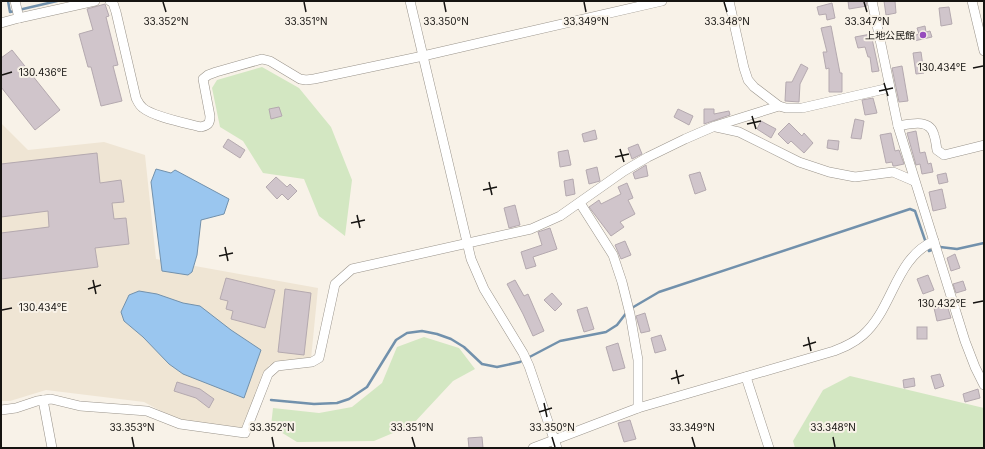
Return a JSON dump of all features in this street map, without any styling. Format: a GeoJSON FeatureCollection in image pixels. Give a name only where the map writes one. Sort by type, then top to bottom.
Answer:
{"type":"FeatureCollection","features":[{"type":"Feature","properties":{"kind":"street"},"geometry":{"type":"LineString","coordinates":[[1,23],[95,1]]}},
{"type":"Feature","properties":{"kind":"street"},"geometry":{"type":"LineString","coordinates":[[110,1],[116,12],[136,98],[139,104],[144,109],[154,114],[201,127],[210,122],[203,79],[216,72],[262,59],[270,61],[300,79],[306,80],[423,56],[662,1]]}},
{"type":"Feature","properties":{"kind":"street"},"geometry":{"type":"LineString","coordinates":[[410,1],[471,259],[484,289],[523,353],[529,366],[556,444]]}},
{"type":"Feature","properties":{"kind":"street"},"geometry":{"type":"LineString","coordinates":[[729,1],[748,80],[780,106],[786,108],[802,108],[889,88]]}},
{"type":"Feature","properties":{"kind":"street"},"geometry":{"type":"LineString","coordinates":[[872,1],[889,88],[914,181],[965,341],[983,382]]}},
{"type":"Feature","properties":{"kind":"street"},"geometry":{"type":"LineString","coordinates":[[972,1],[984,51]]}},
{"type":"Feature","properties":{"kind":"street"},"geometry":{"type":"LineString","coordinates":[[15,4],[19,18]]}},
{"type":"Feature","properties":{"kind":"street"},"geometry":{"type":"LineString","coordinates":[[1,410],[16,408],[42,400],[51,399],[80,406],[147,411],[180,424],[245,433],[268,374],[277,366],[312,362],[319,358],[335,284],[352,269],[531,229],[560,216],[624,171],[648,157],[715,126],[780,106]]}},
{"type":"Feature","properties":{"kind":"street"},"geometry":{"type":"LineString","coordinates":[[898,126],[913,124],[924,124],[929,126],[934,134],[937,150],[944,155],[984,145]]}},
{"type":"Feature","properties":{"kind":"street"},"geometry":{"type":"LineString","coordinates":[[715,126],[739,132],[799,162],[830,172],[855,177],[893,172],[914,181]]}},
{"type":"Feature","properties":{"kind":"street"},"geometry":{"type":"LineString","coordinates":[[580,203],[613,255],[629,310],[638,360],[638,408]]}},
{"type":"Feature","properties":{"kind":"street"},"geometry":{"type":"LineString","coordinates":[[534,448],[556,444],[638,408],[834,351],[854,342],[872,326],[913,255],[923,246],[934,241]]}},
{"type":"Feature","properties":{"kind":"street"},"geometry":{"type":"LineString","coordinates":[[746,377],[769,448]]}},
{"type":"Feature","properties":{"kind":"street"},"geometry":{"type":"LineString","coordinates":[[42,400],[52,445],[56,448],[60,448]]}},
{"type":"Feature","properties":{"kind":"shaded area"},"geometry":{"type":"Polygon","coordinates":[[[1,123],[28,150],[104,142],[145,155],[156,259],[318,288],[311,359],[269,365],[244,429],[178,420],[144,402],[46,390],[10,401],[1,401],[1,123]]]}},
{"type":"Feature","properties":{"kind":"green space"},"geometry":{"type":"Polygon","coordinates":[[[262,67],[299,88],[331,127],[352,180],[345,236],[319,216],[304,179],[263,173],[243,141],[220,127],[212,88],[217,80],[262,67]]]}},
{"type":"Feature","properties":{"kind":"green space"},"geometry":{"type":"Polygon","coordinates":[[[424,337],[459,348],[475,369],[453,381],[412,425],[374,441],[297,442],[271,426],[273,408],[319,413],[352,407],[382,383],[397,347],[424,337]]]}},
{"type":"Feature","properties":{"kind":"green space"},"geometry":{"type":"Polygon","coordinates":[[[850,376],[984,408],[984,448],[795,448],[793,441],[823,390],[850,376]]]}},
{"type":"Feature","properties":{"kind":"water"},"geometry":{"type":"Polygon","coordinates":[[[156,169],[171,173],[175,170],[229,199],[224,214],[201,220],[197,255],[192,272],[188,275],[162,271],[151,182],[156,169]]]}},
{"type":"Feature","properties":{"kind":"water"},"geometry":{"type":"Polygon","coordinates":[[[139,291],[157,294],[183,303],[200,306],[231,330],[261,350],[244,398],[183,374],[169,364],[143,337],[124,321],[121,312],[129,295],[139,291]]]}},
{"type":"Feature","properties":{"kind":"building"},"geometry":{"type":"Polygon","coordinates":[[[848,1],[866,1],[867,6],[849,9],[848,1]]]}},
{"type":"Feature","properties":{"kind":"building"},"geometry":{"type":"Polygon","coordinates":[[[884,1],[895,1],[896,13],[886,15],[884,1]]]}},
{"type":"Feature","properties":{"kind":"building"},"geometry":{"type":"Polygon","coordinates":[[[832,3],[835,18],[827,20],[826,14],[819,15],[817,7],[832,3]]]}},
{"type":"Feature","properties":{"kind":"building"},"geometry":{"type":"Polygon","coordinates":[[[105,4],[109,16],[106,17],[118,65],[113,66],[122,101],[101,106],[91,67],[88,67],[79,34],[93,30],[87,9],[105,4]]]}},
{"type":"Feature","properties":{"kind":"building"},"geometry":{"type":"Polygon","coordinates":[[[949,7],[952,24],[941,26],[939,8],[949,7]]]}},
{"type":"Feature","properties":{"kind":"building"},"geometry":{"type":"Polygon","coordinates":[[[831,26],[840,73],[842,73],[842,92],[829,92],[829,68],[826,69],[823,52],[827,52],[821,28],[831,26]]]}},
{"type":"Feature","properties":{"kind":"building"},"geometry":{"type":"Polygon","coordinates":[[[925,26],[926,32],[930,31],[932,37],[914,41],[912,36],[919,34],[917,28],[925,26]]]}},
{"type":"Feature","properties":{"kind":"building"},"geometry":{"type":"Polygon","coordinates":[[[871,34],[879,71],[872,72],[870,57],[868,57],[865,47],[858,48],[855,37],[871,34]]]}},
{"type":"Feature","properties":{"kind":"building"},"geometry":{"type":"Polygon","coordinates":[[[12,50],[60,110],[35,130],[1,87],[1,58],[12,50]]]}},
{"type":"Feature","properties":{"kind":"building"},"geometry":{"type":"Polygon","coordinates":[[[921,52],[924,73],[916,74],[913,53],[921,52]]]}},
{"type":"Feature","properties":{"kind":"building"},"geometry":{"type":"Polygon","coordinates":[[[801,64],[808,68],[800,84],[799,102],[785,101],[786,82],[792,82],[801,64]]]}},
{"type":"Feature","properties":{"kind":"building"},"geometry":{"type":"Polygon","coordinates":[[[902,66],[908,101],[899,102],[892,68],[902,66]]]}},
{"type":"Feature","properties":{"kind":"building"},"geometry":{"type":"Polygon","coordinates":[[[873,98],[877,113],[865,115],[862,100],[873,98]]]}},
{"type":"Feature","properties":{"kind":"building"},"geometry":{"type":"Polygon","coordinates":[[[279,107],[282,116],[271,119],[269,109],[279,107]]]}},
{"type":"Feature","properties":{"kind":"building"},"geometry":{"type":"Polygon","coordinates":[[[678,109],[693,116],[689,125],[674,117],[678,109]]]}},
{"type":"Feature","properties":{"kind":"building"},"geometry":{"type":"Polygon","coordinates":[[[704,109],[714,109],[714,114],[729,111],[730,115],[704,124],[704,109]]]}},
{"type":"Feature","properties":{"kind":"building"},"geometry":{"type":"Polygon","coordinates":[[[855,119],[864,121],[861,139],[851,138],[855,119]]]}},
{"type":"Feature","properties":{"kind":"building"},"geometry":{"type":"Polygon","coordinates":[[[761,121],[776,129],[771,138],[757,129],[761,121]]]}},
{"type":"Feature","properties":{"kind":"building"},"geometry":{"type":"Polygon","coordinates":[[[789,123],[802,136],[804,133],[813,143],[804,153],[791,141],[788,144],[778,134],[789,123]]]}},
{"type":"Feature","properties":{"kind":"building"},"geometry":{"type":"Polygon","coordinates":[[[595,130],[597,139],[584,142],[582,134],[595,130]]]}},
{"type":"Feature","properties":{"kind":"building"},"geometry":{"type":"Polygon","coordinates":[[[916,131],[920,153],[925,152],[928,164],[931,163],[933,172],[922,174],[920,164],[916,165],[907,133],[916,131]]]}},
{"type":"Feature","properties":{"kind":"building"},"geometry":{"type":"Polygon","coordinates":[[[891,133],[895,151],[899,150],[904,164],[893,166],[892,162],[886,163],[880,135],[891,133]]]}},
{"type":"Feature","properties":{"kind":"building"},"geometry":{"type":"Polygon","coordinates":[[[228,139],[245,150],[240,158],[223,147],[228,139]]]}},
{"type":"Feature","properties":{"kind":"building"},"geometry":{"type":"Polygon","coordinates":[[[828,140],[839,141],[838,150],[827,148],[828,140]]]}},
{"type":"Feature","properties":{"kind":"building"},"geometry":{"type":"Polygon","coordinates":[[[638,144],[642,154],[632,159],[628,148],[638,144]]]}},
{"type":"Feature","properties":{"kind":"building"},"geometry":{"type":"Polygon","coordinates":[[[568,150],[571,165],[560,167],[558,152],[568,150]]]}},
{"type":"Feature","properties":{"kind":"building"},"geometry":{"type":"Polygon","coordinates":[[[97,153],[100,183],[121,180],[124,202],[112,203],[114,219],[126,218],[129,244],[95,248],[98,267],[1,279],[1,233],[49,227],[48,211],[1,217],[1,164],[97,153]]]}},
{"type":"Feature","properties":{"kind":"building"},"geometry":{"type":"Polygon","coordinates":[[[646,165],[648,176],[635,179],[633,173],[646,165]]]}},
{"type":"Feature","properties":{"kind":"building"},"geometry":{"type":"Polygon","coordinates":[[[597,167],[600,181],[589,184],[586,170],[597,167]]]}},
{"type":"Feature","properties":{"kind":"building"},"geometry":{"type":"Polygon","coordinates":[[[700,172],[706,190],[695,194],[689,175],[700,172]]]}},
{"type":"Feature","properties":{"kind":"building"},"geometry":{"type":"Polygon","coordinates":[[[946,173],[948,182],[939,184],[937,175],[946,173]]]}},
{"type":"Feature","properties":{"kind":"building"},"geometry":{"type":"Polygon","coordinates":[[[276,177],[287,187],[290,184],[297,191],[288,200],[282,194],[277,199],[266,187],[276,177]]]}},
{"type":"Feature","properties":{"kind":"building"},"geometry":{"type":"Polygon","coordinates":[[[573,179],[575,194],[566,196],[564,181],[573,179]]]}},
{"type":"Feature","properties":{"kind":"building"},"geometry":{"type":"Polygon","coordinates":[[[627,183],[633,198],[628,200],[635,214],[620,222],[624,227],[611,236],[589,207],[599,200],[601,204],[621,194],[618,187],[627,183]]]}},
{"type":"Feature","properties":{"kind":"building"},"geometry":{"type":"Polygon","coordinates":[[[942,189],[946,208],[933,211],[929,192],[942,189]]]}},
{"type":"Feature","properties":{"kind":"building"},"geometry":{"type":"Polygon","coordinates":[[[515,205],[520,225],[509,228],[504,208],[515,205]]]}},
{"type":"Feature","properties":{"kind":"building"},"geometry":{"type":"Polygon","coordinates":[[[550,228],[557,249],[533,257],[536,266],[526,269],[521,252],[542,245],[538,232],[550,228]]]}},
{"type":"Feature","properties":{"kind":"building"},"geometry":{"type":"Polygon","coordinates":[[[625,241],[631,255],[621,259],[615,245],[625,241]]]}},
{"type":"Feature","properties":{"kind":"building"},"geometry":{"type":"Polygon","coordinates":[[[955,254],[960,268],[951,271],[947,258],[955,254]]]}},
{"type":"Feature","properties":{"kind":"building"},"geometry":{"type":"Polygon","coordinates":[[[928,275],[934,290],[923,294],[917,279],[928,275]]]}},
{"type":"Feature","properties":{"kind":"building"},"geometry":{"type":"Polygon","coordinates":[[[226,278],[275,290],[265,328],[231,319],[233,311],[226,309],[228,301],[220,299],[226,278]]]}},
{"type":"Feature","properties":{"kind":"building"},"geometry":{"type":"Polygon","coordinates":[[[515,280],[524,296],[528,294],[544,331],[533,336],[507,284],[515,280]]]}},
{"type":"Feature","properties":{"kind":"building"},"geometry":{"type":"Polygon","coordinates":[[[963,281],[966,290],[956,293],[953,284],[963,281]]]}},
{"type":"Feature","properties":{"kind":"building"},"geometry":{"type":"Polygon","coordinates":[[[285,289],[311,293],[304,355],[278,352],[285,289]]]}},
{"type":"Feature","properties":{"kind":"building"},"geometry":{"type":"Polygon","coordinates":[[[552,293],[562,304],[555,311],[544,300],[552,293]]]}},
{"type":"Feature","properties":{"kind":"building"},"geometry":{"type":"Polygon","coordinates":[[[947,305],[951,318],[937,321],[934,308],[947,305]]]}},
{"type":"Feature","properties":{"kind":"building"},"geometry":{"type":"Polygon","coordinates":[[[587,307],[594,329],[584,332],[577,310],[587,307]]]}},
{"type":"Feature","properties":{"kind":"building"},"geometry":{"type":"Polygon","coordinates":[[[645,313],[650,331],[641,333],[636,316],[645,313]]]}},
{"type":"Feature","properties":{"kind":"building"},"geometry":{"type":"Polygon","coordinates":[[[917,327],[927,327],[927,339],[917,339],[917,327]]]}},
{"type":"Feature","properties":{"kind":"building"},"geometry":{"type":"Polygon","coordinates":[[[661,335],[666,350],[655,353],[651,338],[661,335]]]}},
{"type":"Feature","properties":{"kind":"building"},"geometry":{"type":"Polygon","coordinates":[[[618,343],[625,368],[613,371],[606,347],[618,343]]]}},
{"type":"Feature","properties":{"kind":"building"},"geometry":{"type":"Polygon","coordinates":[[[940,374],[944,386],[935,389],[931,376],[940,374]]]}},
{"type":"Feature","properties":{"kind":"building"},"geometry":{"type":"Polygon","coordinates":[[[914,378],[915,386],[904,388],[903,380],[914,378]]]}},
{"type":"Feature","properties":{"kind":"building"},"geometry":{"type":"Polygon","coordinates":[[[177,382],[200,389],[214,399],[209,408],[196,398],[174,391],[177,382]]]}},
{"type":"Feature","properties":{"kind":"building"},"geometry":{"type":"Polygon","coordinates":[[[978,389],[980,398],[965,402],[963,394],[978,389]]]}},
{"type":"Feature","properties":{"kind":"building"},"geometry":{"type":"Polygon","coordinates":[[[630,420],[636,439],[624,442],[618,423],[630,420]]]}},
{"type":"Feature","properties":{"kind":"building"},"geometry":{"type":"Polygon","coordinates":[[[482,437],[483,448],[469,448],[468,438],[482,437]]]}},
{"type":"Feature","properties":{"kind":"waterway"},"geometry":{"type":"LineString","coordinates":[[8,1],[10,12],[57,1]]}},
{"type":"Feature","properties":{"kind":"waterway"},"geometry":{"type":"LineString","coordinates":[[630,309],[659,292],[910,209],[915,211],[926,243]]}},
{"type":"Feature","properties":{"kind":"waterway"},"geometry":{"type":"LineString","coordinates":[[928,248],[929,251],[940,247],[957,249],[984,243]]}},
{"type":"Feature","properties":{"kind":"waterway"},"geometry":{"type":"LineString","coordinates":[[271,400],[314,404],[337,403],[349,399],[367,387],[396,340],[407,333],[422,331],[451,339],[464,347],[482,364],[497,367],[520,362],[560,341],[606,332],[617,325],[627,312]]}},
{"type":"Feature","properties":{"kind":"place","name":"上地公民館"},"geometry":{"type":"Point","coordinates":[923,35]}}]}
